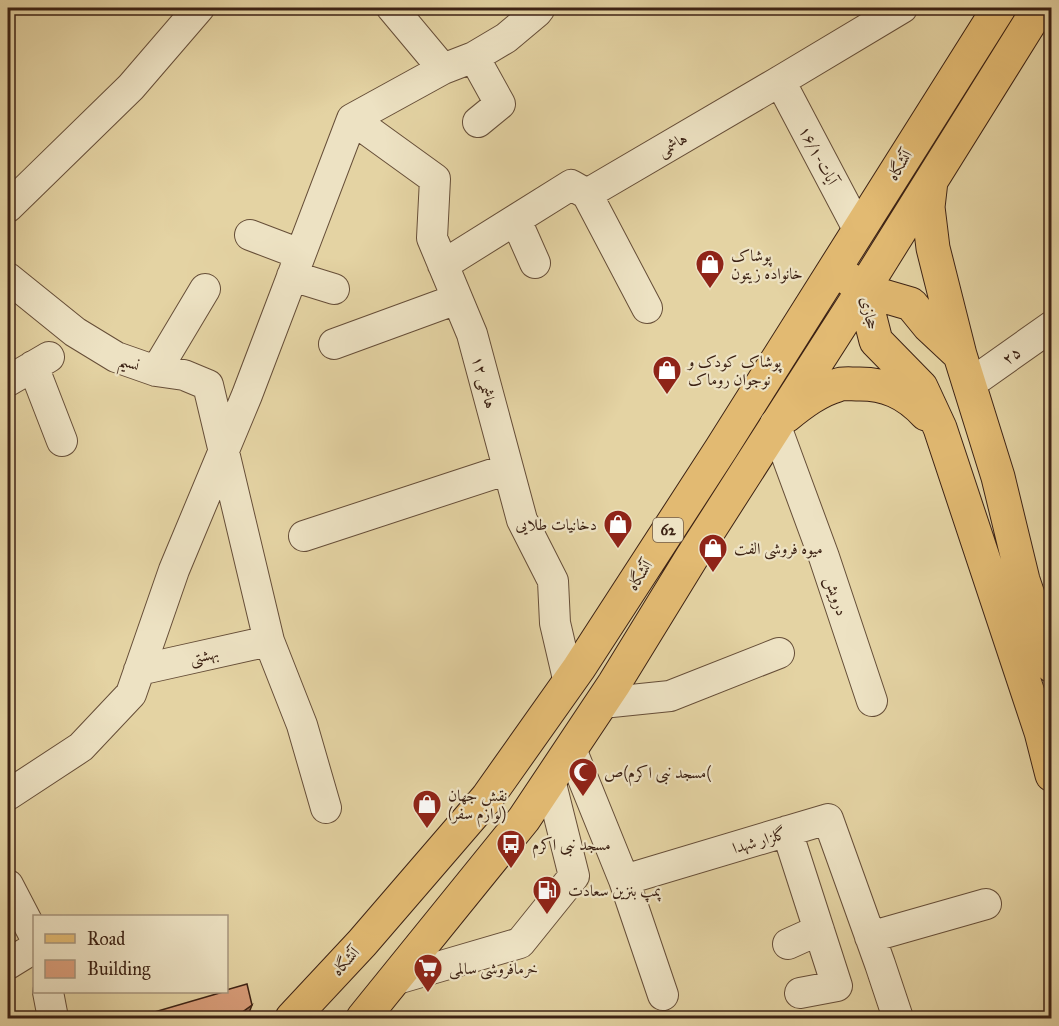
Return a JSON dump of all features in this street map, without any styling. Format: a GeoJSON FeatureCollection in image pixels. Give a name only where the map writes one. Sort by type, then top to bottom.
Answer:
{"type":"FeatureCollection","features":[{"type":"Feature","properties":{"kind":"main road","name":"آتشگاه"},"geometry":{"type":"LineString","coordinates":[[292,1018],[362,943],[488,798],[569,683],[721,449],[999,8]]}},
{"type":"Feature","properties":{"kind":"main road","name":"آتشگاه"},"geometry":{"type":"LineString","coordinates":[[363,1018],[397,979],[524,819],[571,749],[1039,8]]}},
{"type":"Feature","properties":{"kind":"main road"},"geometry":{"type":"LineString","coordinates":[[932,177],[928,207],[933,248],[965,370],[998,477],[1023,580],[1050,659]]}},
{"type":"Feature","properties":{"kind":"main road"},"geometry":{"type":"LineString","coordinates":[[834,268],[863,290]]}},
{"type":"Feature","properties":{"kind":"main road","name":"حجازی"},"geometry":{"type":"LineString","coordinates":[[863,290],[911,304],[965,370]]}},
{"type":"Feature","properties":{"kind":"main road","name":"حجازی"},"geometry":{"type":"LineString","coordinates":[[863,290],[876,341],[921,387],[940,428],[1041,732],[1052,775]]}},
{"type":"Feature","properties":{"kind":"main road"},"geometry":{"type":"LineString","coordinates":[[775,424],[807,400],[838,385],[871,383],[893,389],[912,399],[926,413],[947,448]]}},
{"type":"Feature","properties":{"kind":"main road"},"geometry":{"type":"LineString","coordinates":[[983,553],[1013,540]]}},
{"type":"Feature","properties":{"kind":"street"},"geometry":{"type":"LineString","coordinates":[[8,207],[131,87],[199,8]]}},
{"type":"Feature","properties":{"kind":"street"},"geometry":{"type":"LineString","coordinates":[[392,8],[443,69]]}},
{"type":"Feature","properties":{"kind":"street"},"geometry":{"type":"LineString","coordinates":[[8,795],[81,747],[131,694],[174,570],[247,395],[352,119],[443,69],[474,57],[506,38],[540,8]]}},
{"type":"Feature","properties":{"kind":"street","name":"هاشمی"},"geometry":{"type":"LineString","coordinates":[[587,194],[902,8]]}},
{"type":"Feature","properties":{"kind":"street"},"geometry":{"type":"LineString","coordinates":[[474,57],[500,104],[478,122]]}},
{"type":"Feature","properties":{"kind":"street","name":"۱۶/۱-آیات"},"geometry":{"type":"LineString","coordinates":[[780,81],[858,230]]}},
{"type":"Feature","properties":{"kind":"street","name":"۱۲ هاشمی"},"geometry":{"type":"LineString","coordinates":[[352,119],[435,179],[432,238],[472,334],[522,520],[553,581],[555,623],[569,683]]}},
{"type":"Feature","properties":{"kind":"street"},"geometry":{"type":"LineString","coordinates":[[443,265],[571,185],[587,194],[647,308]]}},
{"type":"Feature","properties":{"kind":"street"},"geometry":{"type":"LineString","coordinates":[[516,220],[535,263]]}},
{"type":"Feature","properties":{"kind":"street"},"geometry":{"type":"LineString","coordinates":[[250,235],[334,289]]}},
{"type":"Feature","properties":{"kind":"street","name":"نسیم"},"geometry":{"type":"LineString","coordinates":[[8,278],[75,332],[116,357],[156,371],[184,375],[208,386],[223,451]]}},
{"type":"Feature","properties":{"kind":"street"},"geometry":{"type":"LineString","coordinates":[[156,371],[205,289]]}},
{"type":"Feature","properties":{"kind":"street"},"geometry":{"type":"LineString","coordinates":[[334,344],[457,299]]}},
{"type":"Feature","properties":{"kind":"street","name":"۲۵"},"geometry":{"type":"LineString","coordinates":[[965,370],[1049,336]]}},
{"type":"Feature","properties":{"kind":"street"},"geometry":{"type":"LineString","coordinates":[[8,381],[41,361],[62,441]]}},
{"type":"Feature","properties":{"kind":"street","name":"درویش"},"geometry":{"type":"LineString","coordinates":[[775,424],[824,557],[872,700]]}},
{"type":"Feature","properties":{"kind":"street"},"geometry":{"type":"LineString","coordinates":[[223,451],[269,641],[302,725],[326,808]]}},
{"type":"Feature","properties":{"kind":"street"},"geometry":{"type":"LineString","coordinates":[[304,536],[508,469]]}},
{"type":"Feature","properties":{"kind":"street","name":"بهشتی"},"geometry":{"type":"LineString","coordinates":[[139,670],[269,641]]}},
{"type":"Feature","properties":{"kind":"street"},"geometry":{"type":"LineString","coordinates":[[602,702],[669,696],[779,653]]}},
{"type":"Feature","properties":{"kind":"street"},"geometry":{"type":"LineString","coordinates":[[571,749],[624,880],[663,995]]}},
{"type":"Feature","properties":{"kind":"street"},"geometry":{"type":"LineString","coordinates":[[397,979],[520,943],[574,876],[550,780]]}},
{"type":"Feature","properties":{"kind":"street","name":"گلزار شهدا"},"geometry":{"type":"LineString","coordinates":[[624,880],[828,819],[898,1018]]}},
{"type":"Feature","properties":{"kind":"street"},"geometry":{"type":"LineString","coordinates":[[787,831],[837,986],[800,993]]}},
{"type":"Feature","properties":{"kind":"street"},"geometry":{"type":"LineString","coordinates":[[8,885],[33,933]]}},
{"type":"Feature","properties":{"kind":"street"},"geometry":{"type":"LineString","coordinates":[[870,937],[986,904]]}},
{"type":"Feature","properties":{"kind":"street"},"geometry":{"type":"LineString","coordinates":[[789,944],[819,930]]}},
{"type":"Feature","properties":{"kind":"street"},"geometry":{"type":"LineString","coordinates":[[8,964],[33,949]]}},
{"type":"Feature","properties":{"kind":"street"},"geometry":{"type":"LineString","coordinates":[[48,993],[53,1018]]}},
{"type":"Feature","properties":{"kind":"building"},"geometry":{"type":"Polygon","coordinates":[[[247,984],[252,1005],[234,1018],[134,1018],[220,993],[228,993],[228,989],[247,984]]]}},
{"type":"Feature","properties":{"kind":"place","name":"پوشاک خانواده زیتون"},"geometry":{"type":"Point","coordinates":[710,290]}},
{"type":"Feature","properties":{"kind":"place","name":"پوشاک کودک و نوجوان روماک"},"geometry":{"type":"Point","coordinates":[667,396]}},
{"type":"Feature","properties":{"kind":"place","name":"دخانیات طلایی"},"geometry":{"type":"Point","coordinates":[618,550]}},
{"type":"Feature","properties":{"kind":"place","name":"میوه فروشی الفت"},"geometry":{"type":"Point","coordinates":[713,574]}},
{"type":"Feature","properties":{"kind":"place","name":"مسجد نبی اکرم)ص("},"geometry":{"type":"Point","coordinates":[583,798]}},
{"type":"Feature","properties":{"kind":"place","name":"نقش جهان (لوازم سفر)"},"geometry":{"type":"Point","coordinates":[427,830]}},
{"type":"Feature","properties":{"kind":"place","name":"مسجد نبی اکرم"},"geometry":{"type":"Point","coordinates":[511,870]}},
{"type":"Feature","properties":{"kind":"place","name":"پمپ بنزین سعادت"},"geometry":{"type":"Point","coordinates":[547,916]}},
{"type":"Feature","properties":{"kind":"place","name":"خرمافروشی سالمی"},"geometry":{"type":"Point","coordinates":[428,994]}}]}
